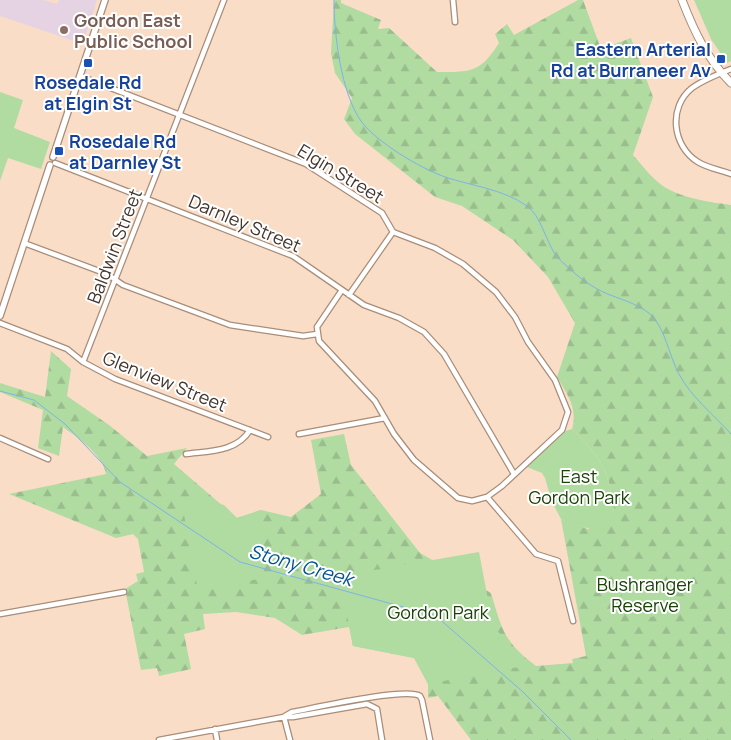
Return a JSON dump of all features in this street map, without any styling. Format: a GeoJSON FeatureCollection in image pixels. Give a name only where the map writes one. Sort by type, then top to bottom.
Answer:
{"type":"FeatureCollection","features":[{"type":"Feature","properties":{"kind":"main road"},"geometry":{"type":"LineString","coordinates":[[682,0],[693,28],[708,56],[731,83]]}},
{"type":"Feature","properties":{"kind":"street"},"geometry":{"type":"LineString","coordinates":[[0,316],[53,162],[105,0]]}},
{"type":"Feature","properties":{"kind":"street","name":"Baldwin Street"},"geometry":{"type":"LineString","coordinates":[[84,362],[224,0]]}},
{"type":"Feature","properties":{"kind":"street"},"geometry":{"type":"LineString","coordinates":[[453,0],[455,22]]}},
{"type":"Feature","properties":{"kind":"street"},"geometry":{"type":"LineString","coordinates":[[731,69],[693,88],[687,94],[679,106],[676,126],[682,145],[692,157],[704,165],[731,174]]}},
{"type":"Feature","properties":{"kind":"street","name":"Elgin Street"},"geometry":{"type":"LineString","coordinates":[[80,76],[306,164],[382,213],[393,232]]}},
{"type":"Feature","properties":{"kind":"street","name":"Darnley Street"},"geometry":{"type":"LineString","coordinates":[[53,162],[293,256],[364,305],[399,318],[424,332],[444,354],[514,474]]}},
{"type":"Feature","properties":{"kind":"street"},"geometry":{"type":"LineString","coordinates":[[342,290],[317,327],[319,341],[375,401],[414,460],[458,498],[472,501],[487,497],[562,430],[568,412],[555,380],[496,292],[462,264],[435,248],[393,232],[349,295]]}},
{"type":"Feature","properties":{"kind":"street"},"geometry":{"type":"LineString","coordinates":[[24,243],[107,274],[115,280],[201,316],[230,325],[303,336],[317,334]]}},
{"type":"Feature","properties":{"kind":"street","name":"Glenview Street"},"geometry":{"type":"LineString","coordinates":[[0,324],[67,350],[115,379],[268,437]]}},
{"type":"Feature","properties":{"kind":"street"},"geometry":{"type":"LineString","coordinates":[[299,434],[385,418]]}},
{"type":"Feature","properties":{"kind":"street"},"geometry":{"type":"LineString","coordinates":[[186,454],[231,447],[244,439],[250,430]]}},
{"type":"Feature","properties":{"kind":"street"},"geometry":{"type":"LineString","coordinates":[[0,438],[48,459]]}},
{"type":"Feature","properties":{"kind":"street"},"geometry":{"type":"LineString","coordinates":[[487,497],[532,550],[540,556],[558,561],[573,621]]}},
{"type":"Feature","properties":{"kind":"street"},"geometry":{"type":"LineString","coordinates":[[0,614],[124,592]]}},
{"type":"Feature","properties":{"kind":"street"},"geometry":{"type":"LineString","coordinates":[[284,717],[292,712],[373,697],[413,693],[420,696],[422,700],[430,740]]}},
{"type":"Feature","properties":{"kind":"street"},"geometry":{"type":"LineString","coordinates":[[159,740],[367,704],[377,709],[382,740]]}},
{"type":"Feature","properties":{"kind":"street"},"geometry":{"type":"LineString","coordinates":[[284,717],[290,740]]}},
{"type":"Feature","properties":{"kind":"street"},"geometry":{"type":"LineString","coordinates":[[216,730],[217,740]]}},
{"type":"Feature","properties":{"kind":"shaded area","name":"Gordon East Public School"},"geometry":{"type":"Polygon","coordinates":[[[0,0],[44,0],[57,4],[59,0],[97,0],[83,44],[0,16],[0,0]]]}},
{"type":"Feature","properties":{"kind":"green space"},"geometry":{"type":"Polygon","coordinates":[[[334,0],[341,0],[341,3],[381,20],[378,29],[389,28],[437,72],[458,72],[474,69],[486,60],[499,43],[495,34],[507,24],[514,35],[578,0],[583,0],[601,49],[631,38],[653,97],[633,155],[652,177],[666,188],[690,197],[731,205],[731,740],[471,740],[438,696],[428,698],[428,684],[414,658],[353,646],[349,627],[302,635],[275,618],[236,612],[203,614],[205,629],[184,634],[191,669],[159,676],[157,668],[141,670],[125,589],[138,581],[136,574],[144,572],[138,539],[133,534],[116,538],[9,494],[106,474],[104,467],[95,454],[63,427],[59,456],[38,448],[43,410],[0,392],[0,383],[45,397],[51,351],[71,369],[67,396],[109,425],[147,456],[187,448],[174,464],[237,518],[261,510],[291,517],[321,494],[311,440],[344,434],[351,465],[420,553],[491,593],[502,626],[517,650],[536,666],[573,663],[572,659],[586,656],[561,519],[588,529],[614,513],[610,486],[603,466],[591,449],[572,429],[573,408],[568,395],[557,377],[575,323],[548,277],[513,240],[462,206],[435,197],[355,134],[344,119],[352,98],[335,73],[331,53],[334,0]]]}},
{"type":"Feature","properties":{"kind":"green space"},"geometry":{"type":"Polygon","coordinates":[[[694,0],[731,0],[731,61],[727,63],[711,39],[694,0]]]}},
{"type":"Feature","properties":{"kind":"green space"},"geometry":{"type":"Polygon","coordinates":[[[0,92],[23,100],[14,128],[50,142],[41,169],[8,158],[0,181],[0,92]]]}},
{"type":"Feature","properties":{"kind":"green space","name":"East Gordon Park"},"geometry":{"type":"Polygon","coordinates":[[[572,429],[591,449],[603,466],[610,486],[614,513],[594,527],[589,528],[561,519],[552,502],[542,473],[527,467],[562,432],[572,429]]]}},
{"type":"Feature","properties":{"kind":"green space"},"geometry":{"type":"Polygon","coordinates":[[[205,500],[224,505],[237,518],[261,510],[264,578],[198,590],[182,504],[205,500]]]}},
{"type":"Feature","properties":{"kind":"green space","name":"Gordon Park"},"geometry":{"type":"Polygon","coordinates":[[[479,552],[493,626],[517,653],[535,666],[511,668],[428,684],[414,658],[353,646],[340,576],[479,552]]]}},
{"type":"Feature","properties":{"kind":"green space","name":"Bushranger Reserve"},"geometry":{"type":"Polygon","coordinates":[[[640,572],[650,572],[664,582],[668,595],[664,608],[658,614],[650,618],[640,618],[626,608],[622,600],[622,590],[632,576],[640,572]]]}},
{"type":"Feature","properties":{"kind":"waterway"},"geometry":{"type":"LineString","coordinates":[[334,0],[337,46],[348,95],[361,121],[368,129],[399,154],[423,167],[445,177],[498,192],[518,200],[532,210],[555,254],[571,270],[596,288],[637,306],[650,314],[659,326],[675,367],[684,382],[696,398],[731,434]]}},
{"type":"Feature","properties":{"kind":"waterway","name":"Stony Creek"},"geometry":{"type":"LineString","coordinates":[[0,391],[34,400],[65,424],[120,482],[240,562],[436,616],[523,692],[571,740]]}},
{"type":"Feature","properties":{"kind":"place","name":"Gordon East Public School"},"geometry":{"type":"Point","coordinates":[64,30]}},
{"type":"Feature","properties":{"kind":"place","name":"Eastern Arterial Rd at Burraneer Av"},"geometry":{"type":"Point","coordinates":[721,59]}},
{"type":"Feature","properties":{"kind":"place","name":"Rosedale Rd at Elgin St"},"geometry":{"type":"Point","coordinates":[88,63]}},
{"type":"Feature","properties":{"kind":"place","name":"Rosedale Rd at Darnley St"},"geometry":{"type":"Point","coordinates":[59,151]}}]}
